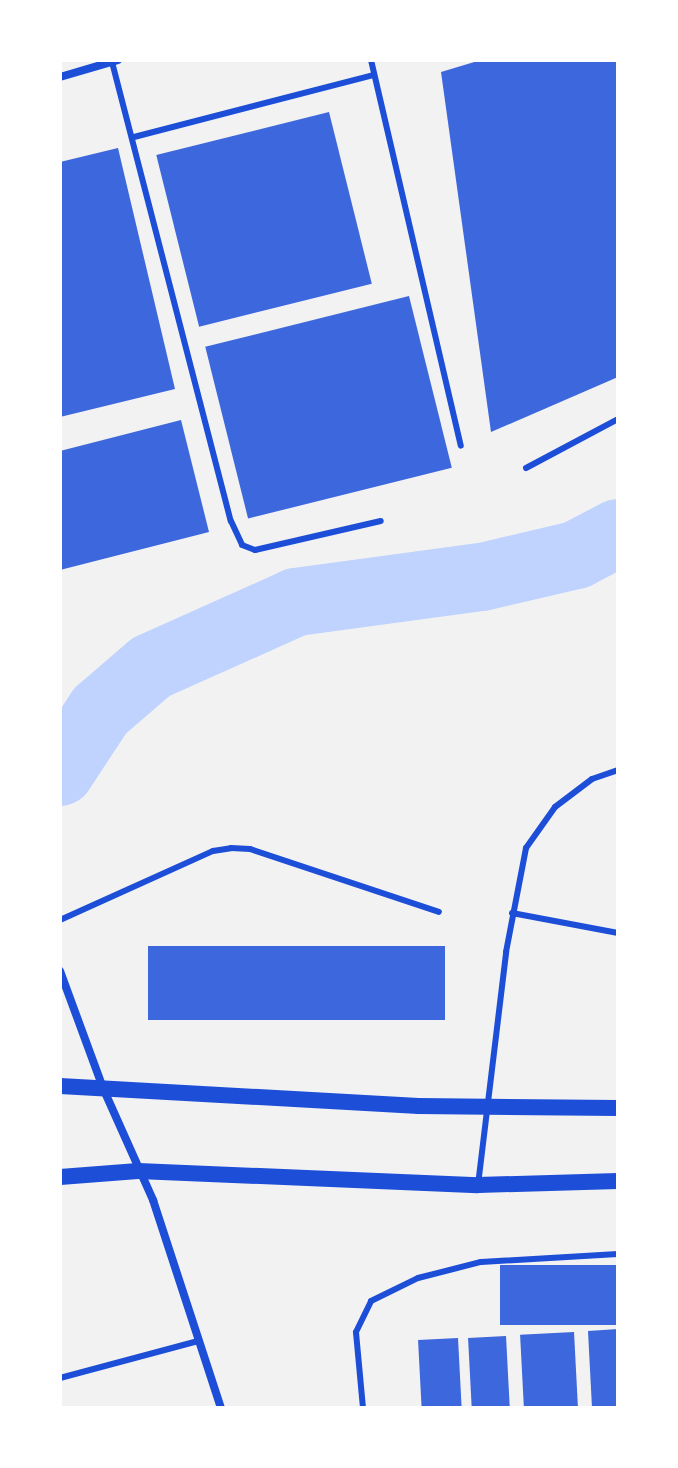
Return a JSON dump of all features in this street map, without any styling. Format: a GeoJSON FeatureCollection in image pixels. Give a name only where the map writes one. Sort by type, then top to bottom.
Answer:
{"type":"FeatureCollection","features":[{"type":"Feature","properties":{"kind":"main road"},"geometry":{"type":"LineString","coordinates":[[60,1086],[488,1106],[618,1108]]}},
{"type":"Feature","properties":{"kind":"main road"},"geometry":{"type":"LineString","coordinates":[[60,1177],[138,1171],[478,1185],[618,1181]]}},
{"type":"Feature","properties":{"kind":"street"},"geometry":{"type":"LineString","coordinates":[[60,77],[115,61]]}},
{"type":"Feature","properties":{"kind":"street"},"geometry":{"type":"LineString","coordinates":[[60,971],[103,1088],[169,1244],[221,1408]]}},
{"type":"Feature","properties":{"kind":"lane"},"geometry":{"type":"LineString","coordinates":[[371,60],[461,446]]}},
{"type":"Feature","properties":{"kind":"lane"},"geometry":{"type":"LineString","coordinates":[[115,61],[231,521],[242,545],[255,550],[381,521]]}},
{"type":"Feature","properties":{"kind":"lane"},"geometry":{"type":"LineString","coordinates":[[134,137],[373,75]]}},
{"type":"Feature","properties":{"kind":"lane"},"geometry":{"type":"LineString","coordinates":[[526,468],[618,419]]}},
{"type":"Feature","properties":{"kind":"lane"},"geometry":{"type":"LineString","coordinates":[[478,1185],[512,913],[531,837],[555,807],[592,779],[618,770]]}},
{"type":"Feature","properties":{"kind":"lane"},"geometry":{"type":"LineString","coordinates":[[60,920],[213,851],[231,848],[250,849],[439,912]]}},
{"type":"Feature","properties":{"kind":"lane"},"geometry":{"type":"LineString","coordinates":[[512,913],[618,933]]}},
{"type":"Feature","properties":{"kind":"lane"},"geometry":{"type":"LineString","coordinates":[[363,1408],[356,1332],[371,1301],[418,1278],[481,1262],[618,1254]]}},
{"type":"Feature","properties":{"kind":"lane"},"geometry":{"type":"LineString","coordinates":[[60,1378],[198,1341]]}},
{"type":"Feature","properties":{"kind":"building"},"geometry":{"type":"Polygon","coordinates":[[[481,60],[618,60],[618,377],[491,432],[441,72],[481,60]]]}},
{"type":"Feature","properties":{"kind":"building"},"geometry":{"type":"Polygon","coordinates":[[[329,112],[372,284],[199,327],[156,155],[329,112]]]}},
{"type":"Feature","properties":{"kind":"building"},"geometry":{"type":"Polygon","coordinates":[[[118,148],[175,389],[60,417],[60,162],[118,148]]]}},
{"type":"Feature","properties":{"kind":"building"},"geometry":{"type":"Polygon","coordinates":[[[409,296],[452,468],[248,519],[205,347],[409,296]]]}},
{"type":"Feature","properties":{"kind":"building"},"geometry":{"type":"Polygon","coordinates":[[[181,420],[209,532],[60,570],[60,451],[181,420]]]}},
{"type":"Feature","properties":{"kind":"building"},"geometry":{"type":"Polygon","coordinates":[[[148,946],[445,946],[445,1020],[148,1020],[148,946]]]}},
{"type":"Feature","properties":{"kind":"building"},"geometry":{"type":"Polygon","coordinates":[[[500,1265],[618,1265],[618,1325],[500,1325],[500,1265]]]}},
{"type":"Feature","properties":{"kind":"building"},"geometry":{"type":"Polygon","coordinates":[[[618,1329],[618,1408],[592,1408],[588,1331],[618,1329]]]}},
{"type":"Feature","properties":{"kind":"building"},"geometry":{"type":"Polygon","coordinates":[[[574,1332],[578,1408],[524,1408],[520,1335],[574,1332]]]}},
{"type":"Feature","properties":{"kind":"building"},"geometry":{"type":"Polygon","coordinates":[[[506,1336],[510,1408],[472,1408],[468,1338],[506,1336]]]}},
{"type":"Feature","properties":{"kind":"building"},"geometry":{"type":"Polygon","coordinates":[[[458,1338],[462,1408],[422,1408],[418,1340],[458,1338]]]}},
{"type":"Feature","properties":{"kind":"waterway"},"geometry":{"type":"LineString","coordinates":[[60,772],[100,711],[151,667],[296,602],[482,577],[576,555],[618,533]]}}]}
